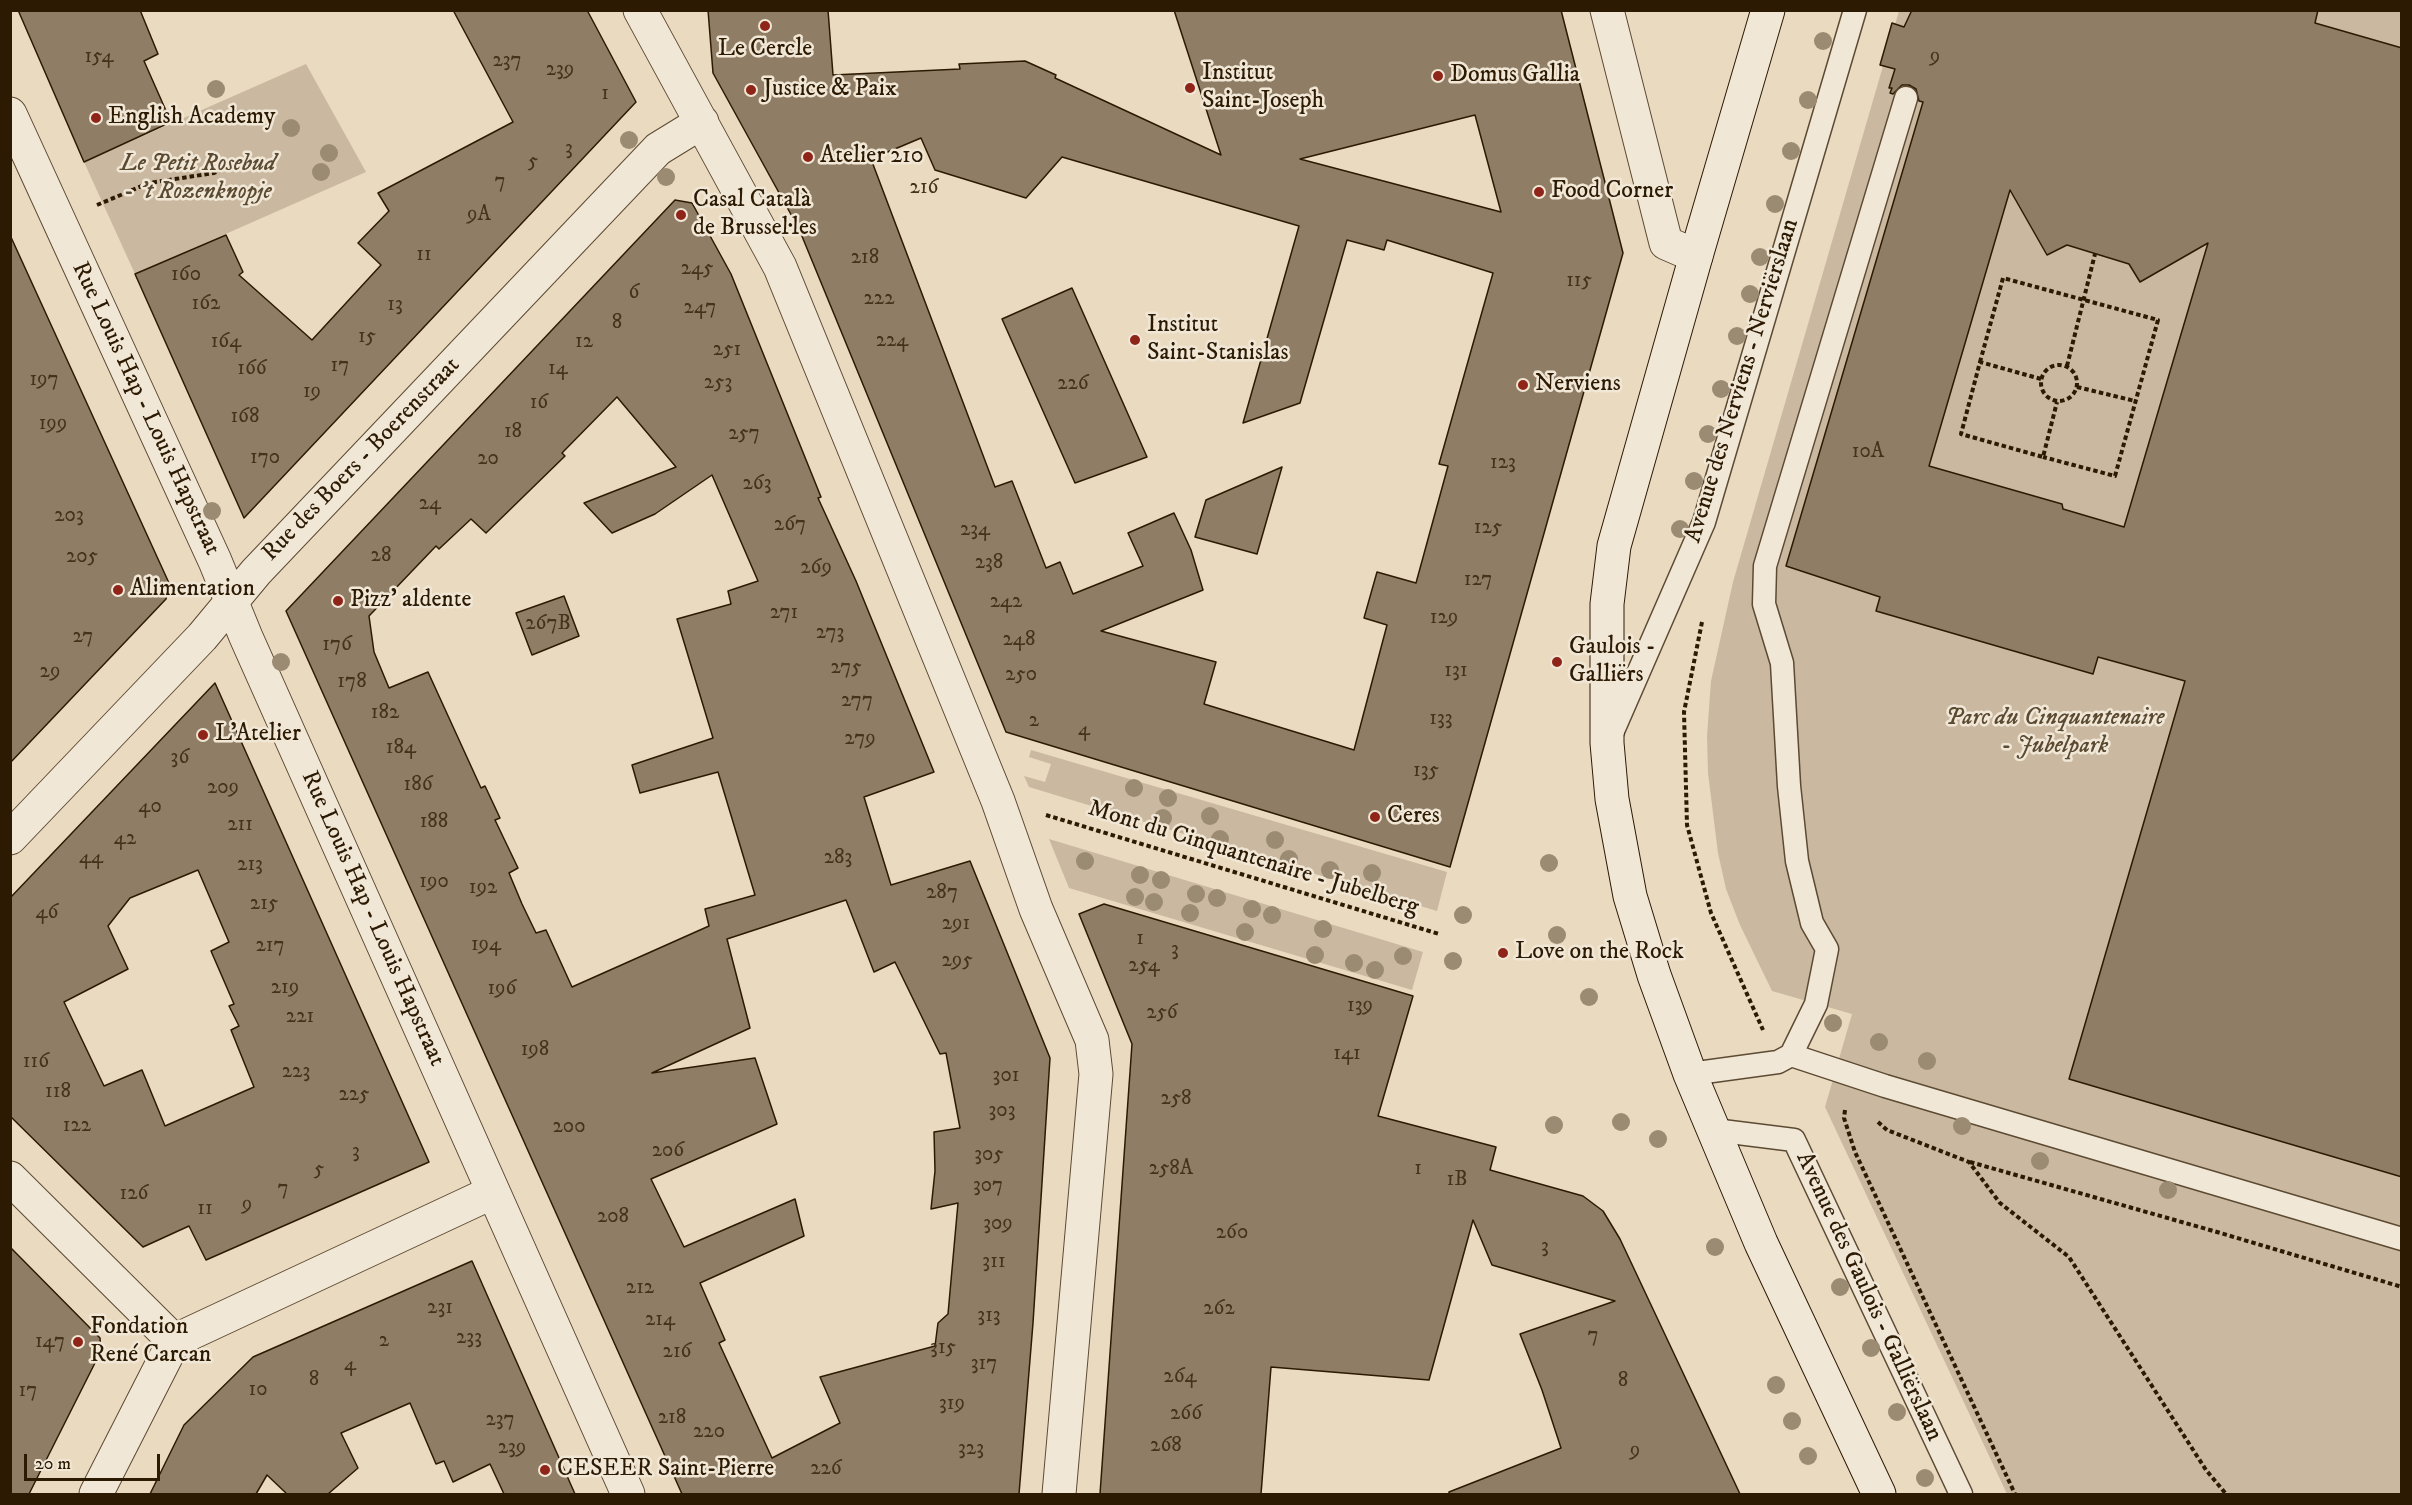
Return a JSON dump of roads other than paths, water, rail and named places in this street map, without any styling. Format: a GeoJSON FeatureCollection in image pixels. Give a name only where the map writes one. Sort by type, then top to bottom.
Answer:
{"type":"FeatureCollection","features":[{"type":"Feature","properties":{"kind":"street"},"geometry":{"type":"LineString","coordinates":[[640,10],[780,267],[998,801],[1036,909],[1092,1040],[1096,1074],[1059,1494]]}},
{"type":"Feature","properties":{"kind":"street"},"geometry":{"type":"LineString","coordinates":[[1607,10],[1666,243],[1696,256]]}},
{"type":"Feature","properties":{"kind":"street","name":"Avenue des Nerviens - Nerviërslaan"},"geometry":{"type":"LineString","coordinates":[[1690,1074],[1653,975],[1630,896],[1612,799],[1608,743],[1607,604],[1614,546],[1768,10]]}},
{"type":"Feature","properties":{"kind":"street","name":"Rue Louis Hap - Louis Hapstraat"},"geometry":{"type":"LineString","coordinates":[[10,114],[215,561],[628,1494]]}},
{"type":"Feature","properties":{"kind":"street","name":"Rue des Boers - Boerenstraat"},"geometry":{"type":"LineString","coordinates":[[10,838],[202,637],[264,563],[658,149],[702,122]]}},
{"type":"Feature","properties":{"kind":"street"},"geometry":{"type":"LineString","coordinates":[[1690,1074],[1761,1243],[1879,1494]]}},
{"type":"Feature","properties":{"kind":"street"},"geometry":{"type":"LineString","coordinates":[[10,1178],[174,1341]]}},
{"type":"Feature","properties":{"kind":"street"},"geometry":{"type":"LineString","coordinates":[[96,1494],[174,1341],[493,1192]]}},
{"type":"Feature","properties":{"kind":"lane","name":"Avenue des Nerviens - Nerviërslaan"},"geometry":{"type":"LineString","coordinates":[[1608,743],[1675,584],[1704,522],[1855,10]]}},
{"type":"Feature","properties":{"kind":"lane"},"geometry":{"type":"LineString","coordinates":[[1690,1074],[1778,1062],[1791,1055],[1816,1004],[1827,949],[1812,924],[1797,861],[1789,786],[1782,663],[1764,604],[1765,566],[1906,98]]}},
{"type":"Feature","properties":{"kind":"lane"},"geometry":{"type":"LineString","coordinates":[[1791,1055],[2402,1239]]}},
{"type":"Feature","properties":{"kind":"lane","name":"Avenue des Gaulois - Galliërslaan"},"geometry":{"type":"LineString","coordinates":[[1714,1130],[1794,1140],[1961,1494]]}},
{"type":"Feature","properties":{"kind":"place","name":"Le Cercle"},"geometry":{"type":"Point","coordinates":[765,26]}},
{"type":"Feature","properties":{"kind":"place","name":"Domus Gallia"},"geometry":{"type":"Point","coordinates":[1438,76]}},
{"type":"Feature","properties":{"kind":"place","name":"Institut Saint-Joseph"},"geometry":{"type":"Point","coordinates":[1190,88]}},
{"type":"Feature","properties":{"kind":"place","name":"Justice & Paix"},"geometry":{"type":"Point","coordinates":[751,90]}},
{"type":"Feature","properties":{"kind":"place","name":"English Academy"},"geometry":{"type":"Point","coordinates":[96,118]}},
{"type":"Feature","properties":{"kind":"place","name":"Atelier 210"},"geometry":{"type":"Point","coordinates":[808,157]}},
{"type":"Feature","properties":{"kind":"place","name":"Food Corner"},"geometry":{"type":"Point","coordinates":[1539,192]}},
{"type":"Feature","properties":{"kind":"place","name":"Casal Català de Brussel·les"},"geometry":{"type":"Point","coordinates":[681,215]}},
{"type":"Feature","properties":{"kind":"place","name":"Institut Saint-Stanislas"},"geometry":{"type":"Point","coordinates":[1135,340]}},
{"type":"Feature","properties":{"kind":"place","name":"Nerviens"},"geometry":{"type":"Point","coordinates":[1523,385]}},
{"type":"Feature","properties":{"kind":"place","name":"Alimentation"},"geometry":{"type":"Point","coordinates":[118,590]}},
{"type":"Feature","properties":{"kind":"place","name":"Pizz' aldente"},"geometry":{"type":"Point","coordinates":[338,601]}},
{"type":"Feature","properties":{"kind":"place","name":"Gaulois - Galliërs"},"geometry":{"type":"Point","coordinates":[1557,662]}},
{"type":"Feature","properties":{"kind":"place","name":"L'Atelier"},"geometry":{"type":"Point","coordinates":[203,735]}},
{"type":"Feature","properties":{"kind":"place","name":"Ceres"},"geometry":{"type":"Point","coordinates":[1375,817]}},
{"type":"Feature","properties":{"kind":"place","name":"Love on the Rock"},"geometry":{"type":"Point","coordinates":[1503,953]}},
{"type":"Feature","properties":{"kind":"place","name":"Fondation René Carcan"},"geometry":{"type":"Point","coordinates":[78,1342]}},
{"type":"Feature","properties":{"kind":"place","name":"CESEER Saint-Pierre"},"geometry":{"type":"Point","coordinates":[545,1470]}},
{"type":"Feature","properties":{"kind":"park label","name":"Le Petit Rosebud - 't Rozenknopje"},"geometry":{"type":"Point","coordinates":[198,179]}},
{"type":"Feature","properties":{"kind":"park label","name":"Parc du Cinquantenaire - Jubelpark"},"geometry":{"type":"Point","coordinates":[2055,733]}}]}
